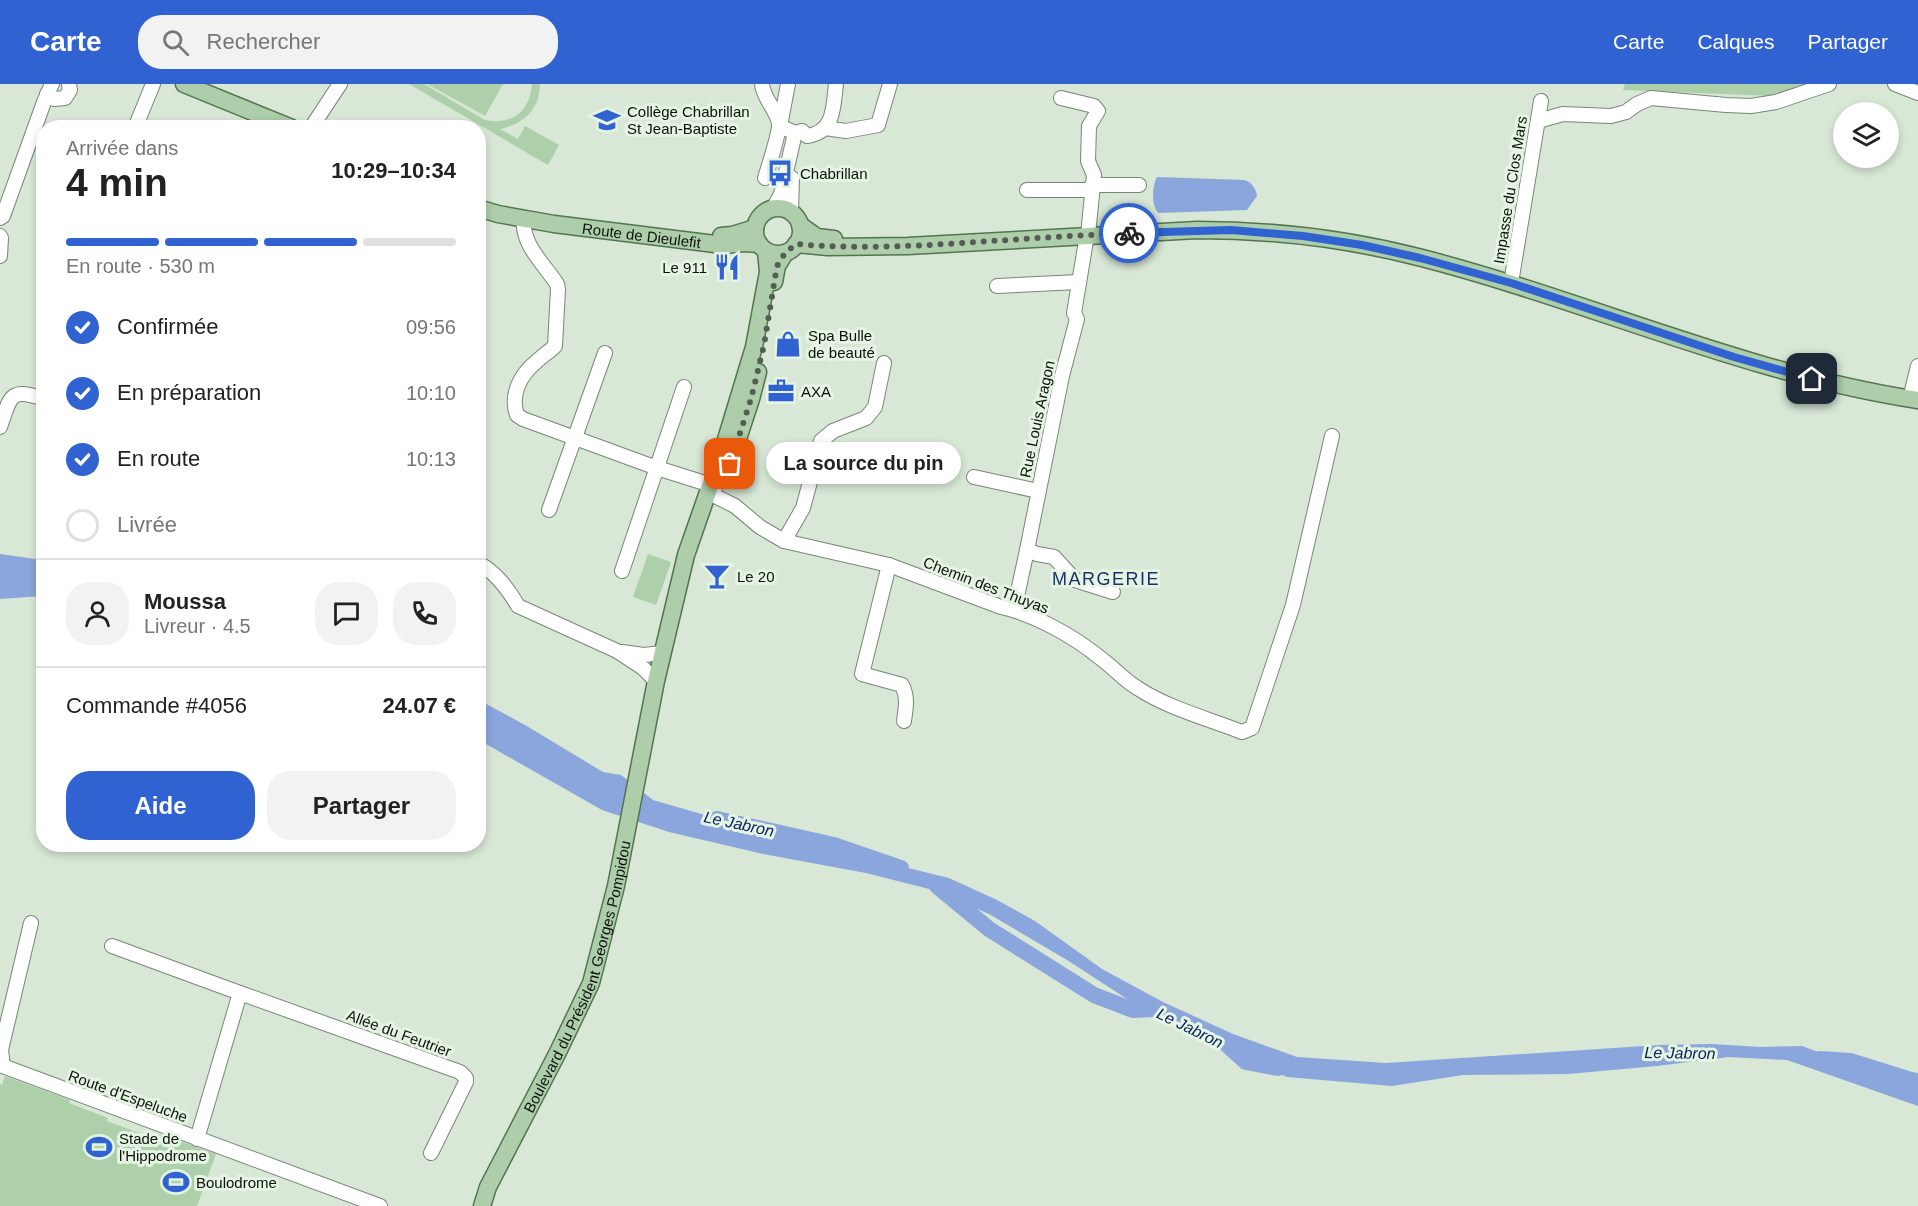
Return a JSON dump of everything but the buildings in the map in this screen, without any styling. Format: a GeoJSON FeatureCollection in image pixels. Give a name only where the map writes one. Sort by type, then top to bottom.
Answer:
{"type":"FeatureCollection","features":[{"type":"Feature","properties":{"kind":"main road"},"geometry":{"type":"LineString","coordinates":[[184,84],[274,120]]}},
{"type":"Feature","properties":{"kind":"main road"},"geometry":{"type":"LineString","coordinates":[[207,84],[274,120]]}},
{"type":"Feature","properties":{"kind":"main road"},"geometry":{"type":"LineString","coordinates":[[714,491],[724,446],[754,347],[768,266],[760,241],[761,215],[773,208],[785,209],[817,237],[831,239],[1021,239]]}},
{"type":"Feature","properties":{"kind":"main road","name":"Route de Dieulefit"},"geometry":{"type":"LineString","coordinates":[[486,210],[524,219],[760,241]]}},
{"type":"Feature","properties":{"kind":"main road"},"geometry":{"type":"LineString","coordinates":[[656,681],[686,555],[751,399],[764,345],[777,266],[801,235],[795,218]]}},
{"type":"Feature","properties":{"kind":"main road"},"geometry":{"type":"LineString","coordinates":[[760,241],[776,254],[791,248],[908,246],[1088,235],[1231,230],[1303,236],[1362,245],[1420,258],[1511,283],[1774,369],[1914,400]]}},
{"type":"Feature","properties":{"kind":"main road","name":"Boulevard du Président Georges Pompidou"},"geometry":{"type":"LineString","coordinates":[[482,1206],[488,1187],[591,983],[616,886],[656,681]]}},
{"type":"Feature","properties":{"kind":"main road","name":"Boulevard du Président Georges Pompidou"},"geometry":{"type":"LineString","coordinates":[[473,1206],[488,1187]]}},
{"type":"Feature","properties":{"kind":"street"},"geometry":{"type":"LineString","coordinates":[[49,89],[54,99],[65,98],[70,90],[69,84]]}},
{"type":"Feature","properties":{"kind":"street"},"geometry":{"type":"LineString","coordinates":[[138,120],[153,84]]}},
{"type":"Feature","properties":{"kind":"street"},"geometry":{"type":"LineString","coordinates":[[316,120],[340,84]]}},
{"type":"Feature","properties":{"kind":"street"},"geometry":{"type":"LineString","coordinates":[[762,84],[780,126],[801,134],[811,135],[825,128],[831,118],[836,84]]}},
{"type":"Feature","properties":{"kind":"street"},"geometry":{"type":"LineString","coordinates":[[765,178],[780,126],[788,84]]}},
{"type":"Feature","properties":{"kind":"street"},"geometry":{"type":"LineString","coordinates":[[825,128],[846,131],[878,125],[890,84]]}},
{"type":"Feature","properties":{"kind":"street"},"geometry":{"type":"LineString","coordinates":[[1538,121],[1563,114],[1611,116],[1626,112],[1651,98],[1751,106],[1776,102],[1828,84]]}},
{"type":"Feature","properties":{"kind":"street"},"geometry":{"type":"LineString","coordinates":[[1895,84],[1918,93]]}},
{"type":"Feature","properties":{"kind":"street"},"geometry":{"type":"LineString","coordinates":[[38,120],[49,89]]}},
{"type":"Feature","properties":{"kind":"street","name":"Rue Louis Aragon"},"geometry":{"type":"LineString","coordinates":[[1014,610],[1062,376],[1077,319],[1074,313],[1088,235],[1094,174],[1088,161],[1089,126],[1098,111],[1094,106],[1061,98]]}},
{"type":"Feature","properties":{"kind":"street","name":"Impasse du Clos Mars"},"geometry":{"type":"LineString","coordinates":[[1511,283],[1541,101]]}},
{"type":"Feature","properties":{"kind":"street"},"geometry":{"type":"LineString","coordinates":[[0,218],[3,216],[36,125]]}},
{"type":"Feature","properties":{"kind":"street"},"geometry":{"type":"LineString","coordinates":[[773,208],[781,194],[801,134]]}},
{"type":"Feature","properties":{"kind":"street"},"geometry":{"type":"LineString","coordinates":[[795,218],[792,178],[800,149],[801,134]]}},
{"type":"Feature","properties":{"kind":"street"},"geometry":{"type":"LineString","coordinates":[[1027,190],[1139,185]]}},
{"type":"Feature","properties":{"kind":"street","name":"Chemin des Thuyas"},"geometry":{"type":"LineString","coordinates":[[524,219],[523,228],[526,241],[557,284],[557,326],[555,346],[534,363],[520,380],[515,400],[518,415],[714,491],[760,527],[784,541],[889,565],[1014,610],[1070,636],[1138,689],[1242,732],[1252,728],[1293,605],[1332,436]]}},
{"type":"Feature","properties":{"kind":"street"},"geometry":{"type":"LineString","coordinates":[[0,236],[0,256]]}},
{"type":"Feature","properties":{"kind":"street"},"geometry":{"type":"LineString","coordinates":[[997,286],[1079,282]]}},
{"type":"Feature","properties":{"kind":"street"},"geometry":{"type":"LineString","coordinates":[[549,510],[605,353]]}},
{"type":"Feature","properties":{"kind":"street"},"geometry":{"type":"LineString","coordinates":[[784,541],[803,508],[821,441],[833,431],[866,418],[875,407],[884,363]]}},
{"type":"Feature","properties":{"kind":"street"},"geometry":{"type":"LineString","coordinates":[[1914,400],[1918,366]]}},
{"type":"Feature","properties":{"kind":"street"},"geometry":{"type":"LineString","coordinates":[[622,571],[684,387]]}},
{"type":"Feature","properties":{"kind":"street"},"geometry":{"type":"LineString","coordinates":[[0,427],[11,398],[16,394],[26,393],[36,396]]}},
{"type":"Feature","properties":{"kind":"street"},"geometry":{"type":"LineString","coordinates":[[974,477],[1038,491]]}},
{"type":"Feature","properties":{"kind":"street"},"geometry":{"type":"LineString","coordinates":[[1027,550],[1054,557],[1076,580],[1113,592]]}},
{"type":"Feature","properties":{"kind":"street"},"geometry":{"type":"LineString","coordinates":[[889,565],[862,674],[902,685],[907,703],[904,721]]}},
{"type":"Feature","properties":{"kind":"street"},"geometry":{"type":"LineString","coordinates":[[486,567],[491,569],[518,606],[617,651],[643,668],[656,681]]}},
{"type":"Feature","properties":{"kind":"street"},"geometry":{"type":"LineString","coordinates":[[617,651],[644,655],[662,653]]}},
{"type":"Feature","properties":{"kind":"street"},"geometry":{"type":"LineString","coordinates":[[1,1066],[1,1050],[31,923]]}},
{"type":"Feature","properties":{"kind":"street","name":"Allée du Feutrier"},"geometry":{"type":"LineString","coordinates":[[112,946],[460,1072],[466,1078],[466,1082],[431,1153]]}},
{"type":"Feature","properties":{"kind":"street"},"geometry":{"type":"LineString","coordinates":[[197,1139],[240,993]]}},
{"type":"Feature","properties":{"kind":"street","name":"Route d'Espeluche"},"geometry":{"type":"LineString","coordinates":[[1,1066],[380,1206]]}},
{"type":"Feature","properties":{"kind":"green space"},"geometry":{"type":"Polygon","coordinates":[[[409,84],[424,84],[485,120],[471,120],[409,84]]]}},
{"type":"Feature","properties":{"kind":"green space"},"geometry":{"type":"Polygon","coordinates":[[[427,84],[503,84],[485,116],[427,84]]]}},
{"type":"Feature","properties":{"kind":"green space"},"geometry":{"type":"Polygon","coordinates":[[[532,84],[540,84],[534,108],[523,119],[500,129],[518,139],[525,126],[559,145],[548,165],[486,129],[486,120],[503,121],[518,114],[528,102],[532,84]]]}},
{"type":"Feature","properties":{"kind":"green space"},"geometry":{"type":"Polygon","coordinates":[[[1625,84],[1809,84],[1772,96],[1623,90],[1625,84]]]}},
{"type":"Feature","properties":{"kind":"green space"},"geometry":{"type":"Polygon","coordinates":[[[648,554],[671,562],[656,605],[633,597],[648,554]]]}},
{"type":"Feature","properties":{"kind":"green space","name":"Stade de l'Hippodrome"},"geometry":{"type":"Polygon","coordinates":[[[5,1076],[70,1100],[69,1103],[108,1118],[107,1121],[158,1140],[160,1134],[216,1154],[197,1206],[0,1206],[0,1084],[2,1085],[5,1076]]]}},
{"type":"Feature","properties":{"kind":"water"},"geometry":{"type":"Polygon","coordinates":[[[1157,177],[1244,180],[1253,186],[1257,196],[1247,210],[1158,213],[1153,195],[1157,177]]]}},
{"type":"Feature","properties":{"kind":"water"},"geometry":{"type":"Polygon","coordinates":[[[0,554],[36,559],[36,596],[0,599],[0,554]]]}},
{"type":"Feature","properties":{"kind":"water"},"geometry":{"type":"Polygon","coordinates":[[[486,704],[603,772],[621,775],[653,800],[777,836],[949,878],[1035,921],[1102,969],[1163,1002],[1233,1034],[1297,1057],[1386,1063],[1659,1045],[1802,1046],[1856,1066],[1918,1073],[1918,1106],[1787,1060],[1729,1057],[1568,1074],[1463,1075],[1392,1086],[1287,1077],[1226,1051],[1179,1022],[1141,1008],[1067,960],[989,914],[937,891],[866,873],[763,854],[669,832],[602,810],[486,744],[486,704]]]}},
{"type":"Feature","properties":{"kind":"waterway","name":"Le Jabron"},"geometry":{"type":"LineString","coordinates":[[717,819],[834,845],[901,868]]}},
{"type":"Feature","properties":{"kind":"waterway","name":"Le Jabron"},"geometry":{"type":"LineString","coordinates":[[937,886],[989,929],[1094,995],[1133,1010],[1155,1009],[1164,1013]]}},
{"type":"Feature","properties":{"kind":"waterway","name":"Le Jabron"},"geometry":{"type":"LineString","coordinates":[[1225,1043],[1246,1062],[1278,1068]]}},
{"type":"Feature","properties":{"kind":"waterway","name":"Le Jabron"},"geometry":{"type":"LineString","coordinates":[[1820,1059],[1850,1061],[1918,1082]]}},
{"type":"Feature","properties":{"kind":"way so far"},"geometry":{"type":"LineString","coordinates":[[730,464],[751,399],[764,345],[777,266],[785,253],[796,244],[828,247],[908,246],[1129,233]]}},
{"type":"Feature","properties":{"kind":"place","name":"Collège Chabrillan St Jean-Baptiste"},"geometry":{"type":"Point","coordinates":[607,120]}},
{"type":"Feature","properties":{"kind":"place","name":"Chabrillan"},"geometry":{"type":"Point","coordinates":[780,173]}},
{"type":"Feature","properties":{"kind":"place","name":"Le 911"},"geometry":{"type":"Point","coordinates":[727,267]}},
{"type":"Feature","properties":{"kind":"place","name":"Spa Bulle de beauté"},"geometry":{"type":"Point","coordinates":[788,344]}},
{"type":"Feature","properties":{"kind":"place","name":"AXA"},"geometry":{"type":"Point","coordinates":[781,391]}},
{"type":"Feature","properties":{"kind":"place","name":"La source du pin"},"geometry":{"type":"Point","coordinates":[730,464]}},
{"type":"Feature","properties":{"kind":"place","name":"Le 20"},"geometry":{"type":"Point","coordinates":[717,576]}},
{"type":"Feature","properties":{"kind":"place","name":"Stade de l'Hippodrome"},"geometry":{"type":"Point","coordinates":[99,1147]}},
{"type":"Feature","properties":{"kind":"place","name":"Boulodrome"},"geometry":{"type":"Point","coordinates":[176,1182]}},
{"type":"Feature","properties":{"kind":"district","name":"MARGERIE"},"geometry":{"type":"Point","coordinates":[1106,579]}},
{"type":"Feature","properties":{"kind":"route"},"geometry":{"type":"LineString","coordinates":[[1129,233],[1231,230],[1303,236],[1362,245],[1511,283],[1734,357],[1812,379]]}}]}
